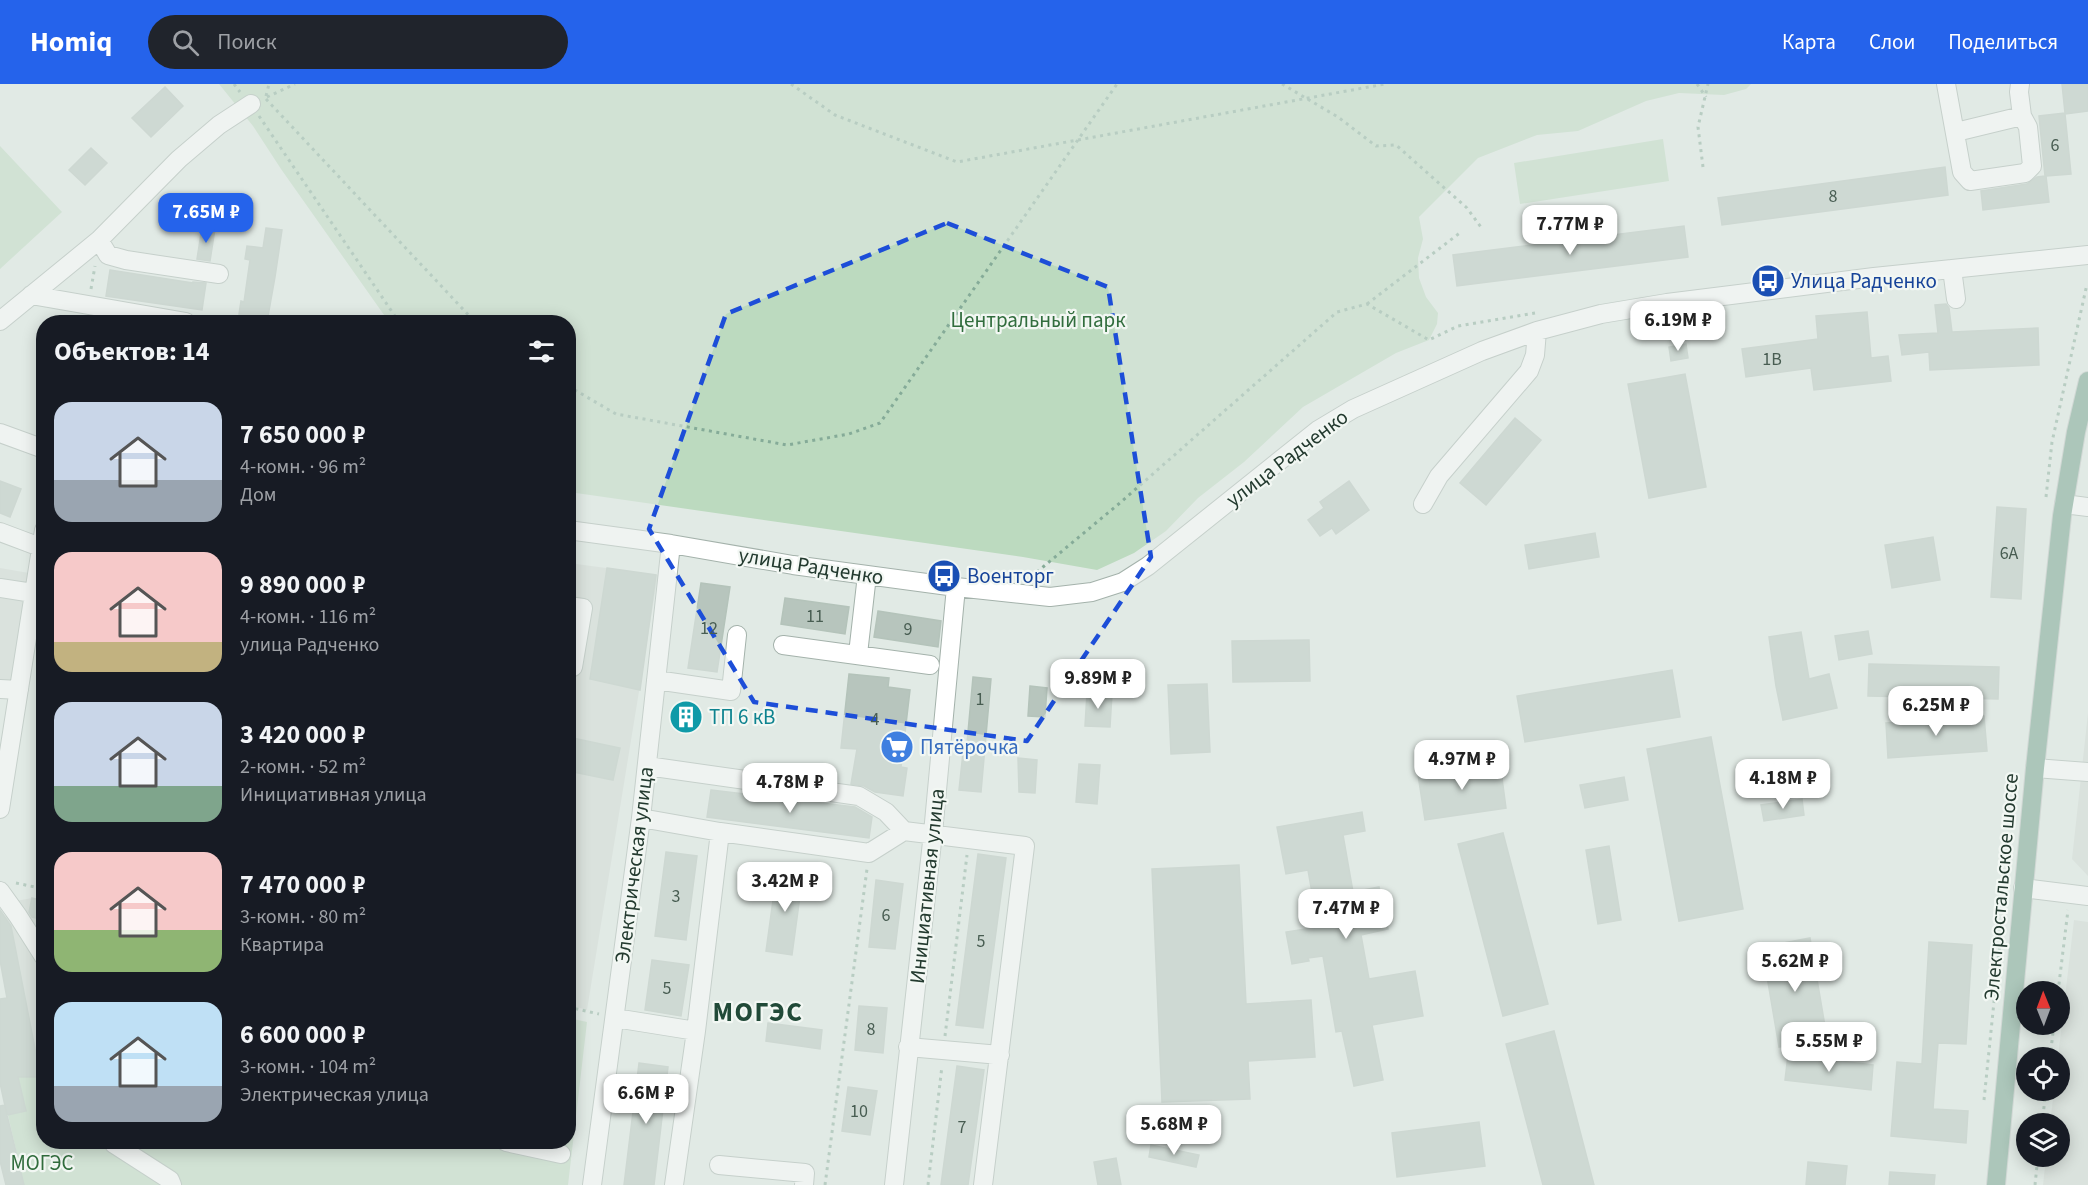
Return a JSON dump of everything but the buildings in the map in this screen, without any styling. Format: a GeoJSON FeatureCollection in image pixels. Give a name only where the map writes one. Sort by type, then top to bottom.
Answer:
{"type":"FeatureCollection","features":[{"type":"Feature","properties":{"kind":"main road","name":"Электростальское шоссе"},"geometry":{"type":"LineString","coordinates":[[1996,1185],[2023,888],[2064,504],[2076,432],[2088,381]]}},
{"type":"Feature","properties":{"kind":"street"},"geometry":{"type":"LineString","coordinates":[[1946,84],[1962,172],[1970,181],[2025,173],[2032,166],[2028,127],[2022,116],[2020,84]]}},
{"type":"Feature","properties":{"kind":"street"},"geometry":{"type":"LineString","coordinates":[[0,321],[99,240],[179,159],[219,125],[258,101]]}},
{"type":"Feature","properties":{"kind":"street"},"geometry":{"type":"LineString","coordinates":[[1956,132],[2022,116]]}},
{"type":"Feature","properties":{"kind":"street"},"geometry":{"type":"LineString","coordinates":[[99,240],[108,255],[117,258],[219,274]]}},
{"type":"Feature","properties":{"kind":"street","name":"улица Радченко"},"geometry":{"type":"LineString","coordinates":[[576,531],[956,587],[1050,597],[1092,592],[1123,582],[1148,567],[1318,430],[1344,414],[1482,351],[1537,332],[1601,314],[1667,303],[2088,255]]}},
{"type":"Feature","properties":{"kind":"street"},"geometry":{"type":"LineString","coordinates":[[1952,269],[1956,299]]}},
{"type":"Feature","properties":{"kind":"street"},"geometry":{"type":"LineString","coordinates":[[31,295],[146,315]]}},
{"type":"Feature","properties":{"kind":"street"},"geometry":{"type":"LineString","coordinates":[[1423,504],[1439,476],[1529,371],[1535,355],[1537,332]]}},
{"type":"Feature","properties":{"kind":"street"},"geometry":{"type":"LineString","coordinates":[[0,433],[36,446]]}},
{"type":"Feature","properties":{"kind":"street"},"geometry":{"type":"LineString","coordinates":[[2064,504],[2088,507]]}},
{"type":"Feature","properties":{"kind":"street"},"geometry":{"type":"LineString","coordinates":[[0,532],[36,538]]}},
{"type":"Feature","properties":{"kind":"street","name":"Электрическая улица"},"geometry":{"type":"LineString","coordinates":[[592,1185],[641,818],[671,544]]}},
{"type":"Feature","properties":{"kind":"street"},"geometry":{"type":"LineString","coordinates":[[0,809],[36,575]]}},
{"type":"Feature","properties":{"kind":"street"},"geometry":{"type":"LineString","coordinates":[[858,654],[867,575]]}},
{"type":"Feature","properties":{"kind":"street","name":"Инициативная улица"},"geometry":{"type":"LineString","coordinates":[[894,1185],[933,833],[956,587]]}},
{"type":"Feature","properties":{"kind":"street"},"geometry":{"type":"LineString","coordinates":[[0,588],[33,593]]}},
{"type":"Feature","properties":{"kind":"street"},"geometry":{"type":"LineString","coordinates":[[576,607],[583,608],[576,649]]}},
{"type":"Feature","properties":{"kind":"street"},"geometry":{"type":"LineString","coordinates":[[656,680],[731,691],[737,635]]}},
{"type":"Feature","properties":{"kind":"street"},"geometry":{"type":"LineString","coordinates":[[783,645],[930,665]]}},
{"type":"Feature","properties":{"kind":"street"},"geometry":{"type":"LineString","coordinates":[[0,689],[19,690]]}},
{"type":"Feature","properties":{"kind":"street"},"geometry":{"type":"LineString","coordinates":[[646,766],[860,796],[886,812],[904,831]]}},
{"type":"Feature","properties":{"kind":"street"},"geometry":{"type":"LineString","coordinates":[[2035,768],[2088,772]]}},
{"type":"Feature","properties":{"kind":"street"},"geometry":{"type":"LineString","coordinates":[[641,818],[720,832],[869,853],[904,831],[1025,846],[983,1185]]}},
{"type":"Feature","properties":{"kind":"street"},"geometry":{"type":"LineString","coordinates":[[674,1185],[696,1031],[720,832]]}},
{"type":"Feature","properties":{"kind":"street"},"geometry":{"type":"LineString","coordinates":[[5,887],[18,916],[36,944]]}},
{"type":"Feature","properties":{"kind":"street"},"geometry":{"type":"LineString","coordinates":[[2023,888],[2088,896]]}},
{"type":"Feature","properties":{"kind":"street"},"geometry":{"type":"LineString","coordinates":[[615,1018],[696,1031]]}},
{"type":"Feature","properties":{"kind":"street"},"geometry":{"type":"LineString","coordinates":[[909,1047],[1000,1055]]}},
{"type":"Feature","properties":{"kind":"street"},"geometry":{"type":"LineString","coordinates":[[122,1149],[173,1183]]}},
{"type":"Feature","properties":{"kind":"street"},"geometry":{"type":"LineString","coordinates":[[538,1149],[561,1154]]}},
{"type":"Feature","properties":{"kind":"street"},"geometry":{"type":"LineString","coordinates":[[719,1165],[805,1173],[804,1185]]}},
{"type":"Feature","properties":{"kind":"path"},"geometry":{"type":"LineString","coordinates":[[234,84],[258,101],[468,315]]}},
{"type":"Feature","properties":{"kind":"path"},"geometry":{"type":"LineString","coordinates":[[258,101],[269,84]]}},
{"type":"Feature","properties":{"kind":"path"},"geometry":{"type":"LineString","coordinates":[[258,101],[295,84]]}},
{"type":"Feature","properties":{"kind":"path"},"geometry":{"type":"LineString","coordinates":[[791,84],[835,115],[957,162],[1385,84]]}},
{"type":"Feature","properties":{"kind":"path"},"geometry":{"type":"LineString","coordinates":[[576,391],[616,414],[787,445],[849,434],[880,423],[1118,84]]}},
{"type":"Feature","properties":{"kind":"path"},"geometry":{"type":"LineString","coordinates":[[1282,84],[1338,117],[1376,146],[1396,145],[1467,208],[1483,230]]}},
{"type":"Feature","properties":{"kind":"path"},"geometry":{"type":"LineString","coordinates":[[1697,84],[1706,97]]}},
{"type":"Feature","properties":{"kind":"path"},"geometry":{"type":"LineString","coordinates":[[1703,167],[1698,127],[1708,84]]}},
{"type":"Feature","properties":{"kind":"path"},"geometry":{"type":"LineString","coordinates":[[258,101],[395,315]]}},
{"type":"Feature","properties":{"kind":"path"},"geometry":{"type":"LineString","coordinates":[[1022,576],[1032,577],[1041,570],[1337,312],[1367,304],[1461,232]]}},
{"type":"Feature","properties":{"kind":"path"},"geometry":{"type":"LineString","coordinates":[[88,305],[99,240]]}},
{"type":"Feature","properties":{"kind":"path"},"geometry":{"type":"LineString","coordinates":[[1367,304],[1429,340],[1458,326],[1538,312]]}},
{"type":"Feature","properties":{"kind":"path"},"geometry":{"type":"LineString","coordinates":[[928,1185],[969,838]]}},
{"type":"Feature","properties":{"kind":"path"},"geometry":{"type":"LineString","coordinates":[[825,1185],[869,853]]}},
{"type":"Feature","properties":{"kind":"path"},"geometry":{"type":"LineString","coordinates":[[5,887],[36,889]]}},
{"type":"Feature","properties":{"kind":"path"},"geometry":{"type":"LineString","coordinates":[[2059,981],[2068,906]]}},
{"type":"Feature","properties":{"kind":"path"},"geometry":{"type":"LineString","coordinates":[[576,1009],[615,1018]]}},
{"type":"Feature","properties":{"kind":"path"},"geometry":{"type":"LineString","coordinates":[[2035,1185],[2037,1167]]}},
{"type":"Feature","properties":{"kind":"highlighted area"},"geometry":{"type":"Polygon","coordinates":[[[947,223],[1108,287],[1151,557],[1027,741],[754,702],[649,529],[726,314],[947,223]]]}},
{"type":"Feature","properties":{"kind":"shaded area"},"geometry":{"type":"Polygon","coordinates":[[[576,564],[658,575],[587,1010],[576,1007],[576,564]]]}},
{"type":"Feature","properties":{"kind":"shaded area"},"geometry":{"type":"Polygon","coordinates":[[[0,568],[29,573],[12,681],[0,679],[0,568]]]}},
{"type":"Feature","properties":{"kind":"shaded area"},"geometry":{"type":"Polygon","coordinates":[[[2088,713],[2088,876],[2072,859],[2088,713]]]}},
{"type":"Feature","properties":{"kind":"shaded area"},"geometry":{"type":"Polygon","coordinates":[[[36,899],[36,1076],[18,1062],[0,960],[0,917],[9,916],[16,901],[36,899]]]}},
{"type":"Feature","properties":{"kind":"shaded area"},"geometry":{"type":"Polygon","coordinates":[[[2074,920],[2088,922],[2088,1185],[2043,1185],[2045,1167],[2070,1167],[2070,1113],[2051,1113],[2053,1101],[2070,1101],[2070,1047],[2059,1047],[2061,1035],[2070,1035],[2070,981],[2067,981],[2074,920]]]}},
{"type":"Feature","properties":{"kind":"green space","name":"Центральный парк"},"geometry":{"type":"Polygon","coordinates":[[[219,84],[1751,84],[1746,89],[1724,95],[1679,93],[1646,101],[1578,131],[1537,135],[1478,158],[1419,217],[1423,239],[1418,258],[1419,278],[1426,297],[1438,313],[1437,324],[1429,340],[1396,353],[1303,407],[1244,462],[1198,498],[1166,531],[1134,553],[1097,570],[1023,557],[576,493],[576,315],[384,315],[253,126],[219,84]]]}},
{"type":"Feature","properties":{"kind":"green space"},"geometry":{"type":"Polygon","coordinates":[[[1663,139],[1669,181],[1520,204],[1514,163],[1663,139]]]}},
{"type":"Feature","properties":{"kind":"green space"},"geometry":{"type":"Polygon","coordinates":[[[0,146],[62,212],[0,269],[0,146]]]}},
{"type":"Feature","properties":{"kind":"green space","name":"МОГЭС"},"geometry":{"type":"Polygon","coordinates":[[[576,1020],[587,1022],[576,1116],[576,1020]]]}},
{"type":"Feature","properties":{"kind":"green space","name":"МОГЭС"},"geometry":{"type":"Polygon","coordinates":[[[15,1063],[36,1076],[36,1149],[572,1149],[568,1185],[24,1185],[8,1115],[26,1111],[15,1063]]]}},
{"type":"Feature","properties":{"kind":"place","name":"Улица Радченко"},"geometry":{"type":"Point","coordinates":[1768,281]}},
{"type":"Feature","properties":{"kind":"place","name":"Военторг"},"geometry":{"type":"Point","coordinates":[944,576]}},
{"type":"Feature","properties":{"kind":"place","name":"ТП 6 кВ"},"geometry":{"type":"Point","coordinates":[686,717]}},
{"type":"Feature","properties":{"kind":"place","name":"Пятёрочка"},"geometry":{"type":"Point","coordinates":[897,747]}},
{"type":"Feature","properties":{"kind":"district","name":"МОГЭС"},"geometry":{"type":"Point","coordinates":[758,1012]}}]}
